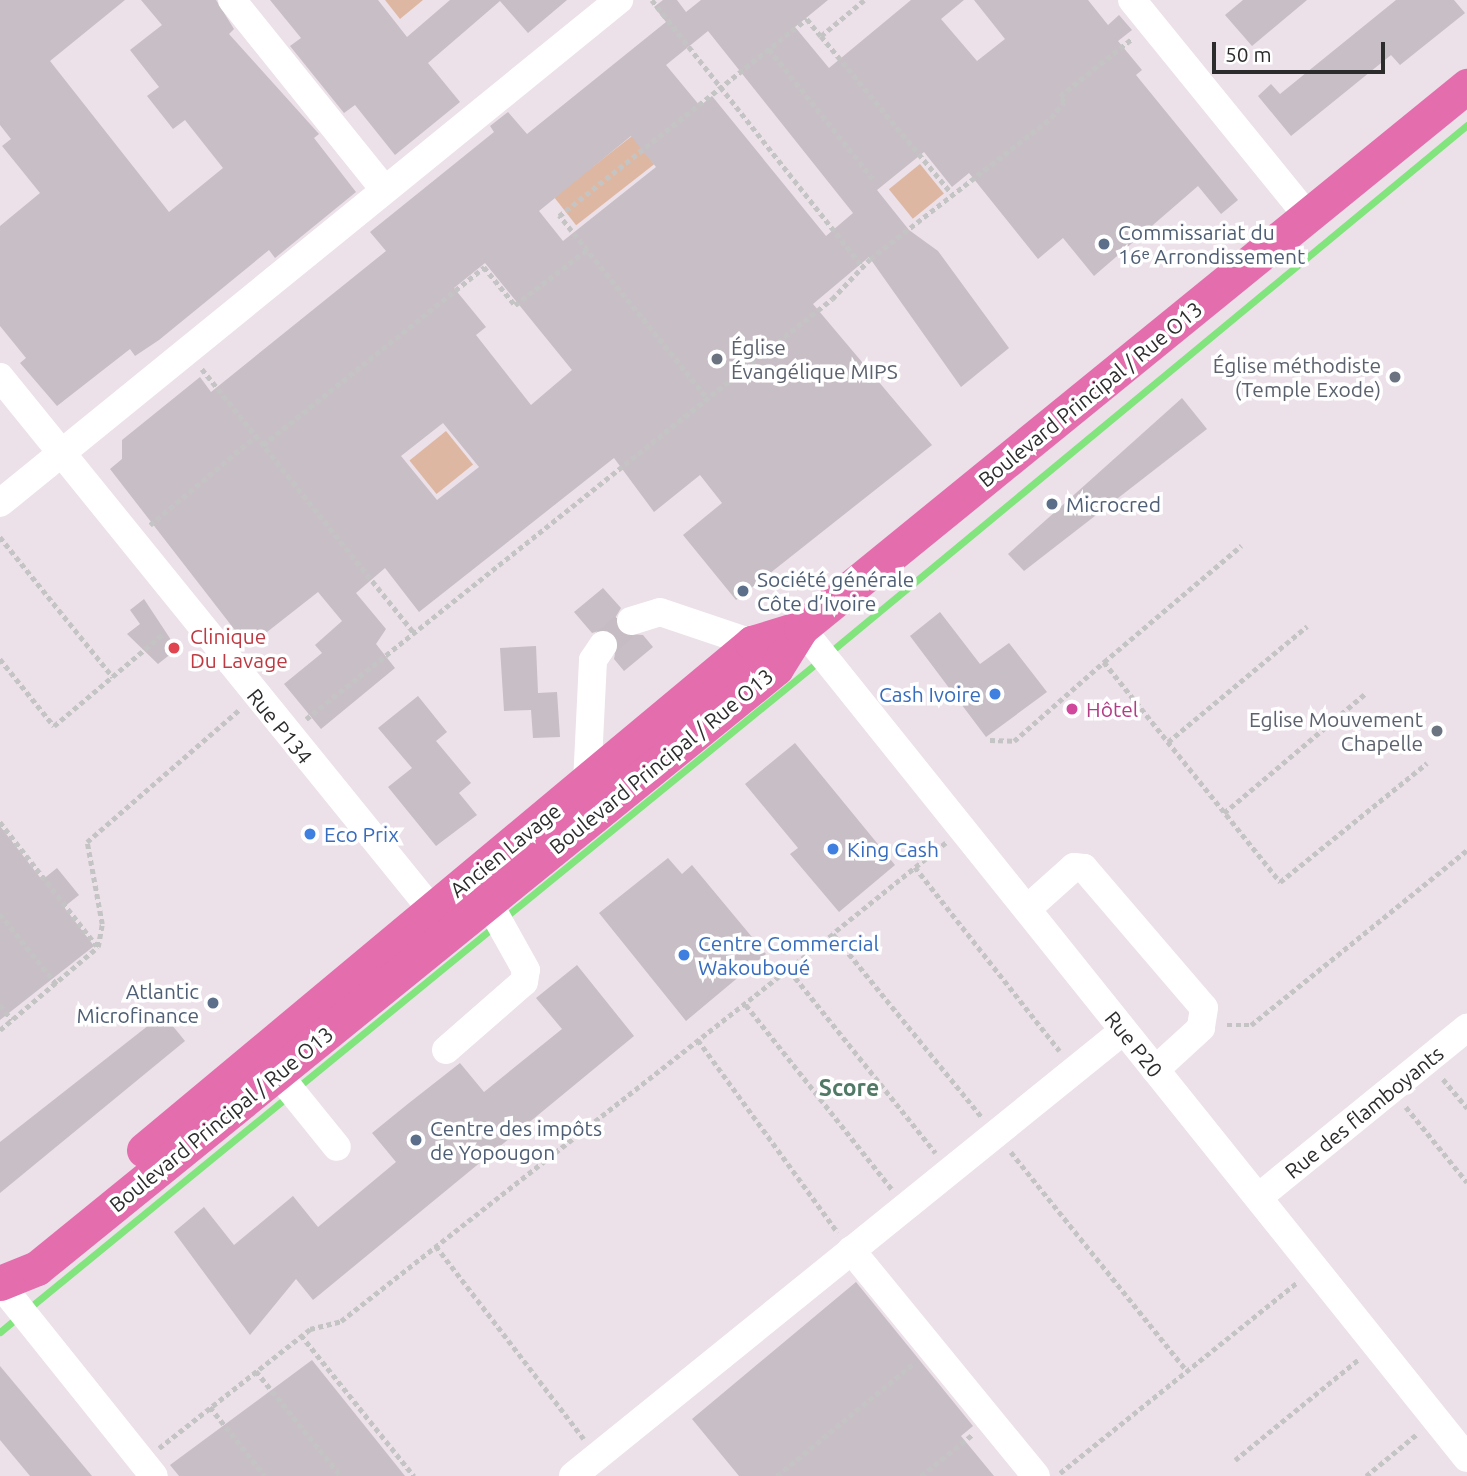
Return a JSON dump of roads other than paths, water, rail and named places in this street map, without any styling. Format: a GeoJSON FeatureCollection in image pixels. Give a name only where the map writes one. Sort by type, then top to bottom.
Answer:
{"type":"FeatureCollection","features":[{"type":"Feature","properties":{"kind":"main road","name":"Boulevard Principal / Rue O13"},"geometry":{"type":"LineString","coordinates":[[0,1284],[37,1268],[776,668],[801,628],[1309,218],[1467,86]]}},
{"type":"Feature","properties":{"kind":"main road","name":"Ancien Lavage"},"geometry":{"type":"LineString","coordinates":[[218,1089],[752,643],[801,628]]}},
{"type":"Feature","properties":{"kind":"main road","name":"Boulevard Principal / Rue O13"},"geometry":{"type":"LineString","coordinates":[[0,1284],[24,1251],[218,1089]]}},
{"type":"Feature","properties":{"kind":"street"},"geometry":{"type":"LineString","coordinates":[[232,0],[384,189]]}},
{"type":"Feature","properties":{"kind":"street"},"geometry":{"type":"LineString","coordinates":[[0,503],[619,0]]}},
{"type":"Feature","properties":{"kind":"street"},"geometry":{"type":"LineString","coordinates":[[1132,0],[1309,218]]}},
{"type":"Feature","properties":{"kind":"street","name":"Rue P134"},"geometry":{"type":"LineString","coordinates":[[0,377],[133,539],[286,734],[432,910]]}},
{"type":"Feature","properties":{"kind":"street"},"geometry":{"type":"LineString","coordinates":[[631,621],[660,612],[752,643]]}},
{"type":"Feature","properties":{"kind":"street","name":"Rue P20"},"geometry":{"type":"LineString","coordinates":[[801,628],[1123,1031],[1260,1196],[1467,1458]]}},
{"type":"Feature","properties":{"kind":"street"},"geometry":{"type":"LineString","coordinates":[[587,783],[593,660],[603,645]]}},
{"type":"Feature","properties":{"kind":"street"},"geometry":{"type":"LineString","coordinates":[[1027,909],[1074,867],[1084,868],[1206,1016],[1155,1070]]}},
{"type":"Feature","properties":{"kind":"street"},"geometry":{"type":"LineString","coordinates":[[446,1050],[524,982],[526,970],[488,902]]}},
{"type":"Feature","properties":{"kind":"street","name":"Rue des flamboyants"},"geometry":{"type":"LineString","coordinates":[[1260,1196],[1467,1028]]}},
{"type":"Feature","properties":{"kind":"street"},"geometry":{"type":"LineString","coordinates":[[573,1476],[1123,1031]]}},
{"type":"Feature","properties":{"kind":"street"},"geometry":{"type":"LineString","coordinates":[[277,1073],[337,1147]]}},
{"type":"Feature","properties":{"kind":"street"},"geometry":{"type":"LineString","coordinates":[[850,1251],[1036,1476]]}},
{"type":"Feature","properties":{"kind":"street"},"geometry":{"type":"LineString","coordinates":[[0,1284],[148,1469]]}},
{"type":"Feature","properties":{"kind":"waterway"},"geometry":{"type":"LineString","coordinates":[[829,653],[1467,125]]}},
{"type":"Feature","properties":{"kind":"waterway"},"geometry":{"type":"LineString","coordinates":[[504,918],[820,660]]}},
{"type":"Feature","properties":{"kind":"waterway"},"geometry":{"type":"LineString","coordinates":[[298,1087],[495,926]]}},
{"type":"Feature","properties":{"kind":"waterway"},"geometry":{"type":"LineString","coordinates":[[28,1309],[289,1095]]}},
{"type":"Feature","properties":{"kind":"waterway"},"geometry":{"type":"LineString","coordinates":[[0,1332],[18,1317]]}},
{"type":"Feature","properties":{"kind":"tunnel"},"geometry":{"type":"LineString","coordinates":[[603,645],[631,621]]}},
{"type":"Feature","properties":{"kind":"place","name":"Commissariat du 16ᵉ Arrondissement"},"geometry":{"type":"Point","coordinates":[1104,244]}},
{"type":"Feature","properties":{"kind":"place","name":"Église Évangélique MIPS"},"geometry":{"type":"Point","coordinates":[717,359]}},
{"type":"Feature","properties":{"kind":"place","name":"Église méthodiste (Temple Exode)"},"geometry":{"type":"Point","coordinates":[1395,377]}},
{"type":"Feature","properties":{"kind":"place","name":"Microcred"},"geometry":{"type":"Point","coordinates":[1052,504]}},
{"type":"Feature","properties":{"kind":"place","name":"Société générale Côte d’Ivoire"},"geometry":{"type":"Point","coordinates":[743,591]}},
{"type":"Feature","properties":{"kind":"place","name":"Clinique Du Lavage"},"geometry":{"type":"Point","coordinates":[174,648]}},
{"type":"Feature","properties":{"kind":"place","name":"Cash Ivoire"},"geometry":{"type":"Point","coordinates":[995,694]}},
{"type":"Feature","properties":{"kind":"place","name":"Hôtel"},"geometry":{"type":"Point","coordinates":[1072,709]}},
{"type":"Feature","properties":{"kind":"place","name":"Eglise Mouvement Chapelle"},"geometry":{"type":"Point","coordinates":[1437,731]}},
{"type":"Feature","properties":{"kind":"place","name":"Eco Prix"},"geometry":{"type":"Point","coordinates":[310,834]}},
{"type":"Feature","properties":{"kind":"place","name":"King Cash"},"geometry":{"type":"Point","coordinates":[833,849]}},
{"type":"Feature","properties":{"kind":"place","name":"Centre Commercial Wakouboué"},"geometry":{"type":"Point","coordinates":[684,955]}},
{"type":"Feature","properties":{"kind":"place","name":"Atlantic Microfinance"},"geometry":{"type":"Point","coordinates":[213,1003]}},
{"type":"Feature","properties":{"kind":"place","name":"Centre des impôts de Yopougon"},"geometry":{"type":"Point","coordinates":[416,1140]}},
{"type":"Feature","properties":{"kind":"district","name":"Score"},"geometry":{"type":"Point","coordinates":[849,1088]}}]}
